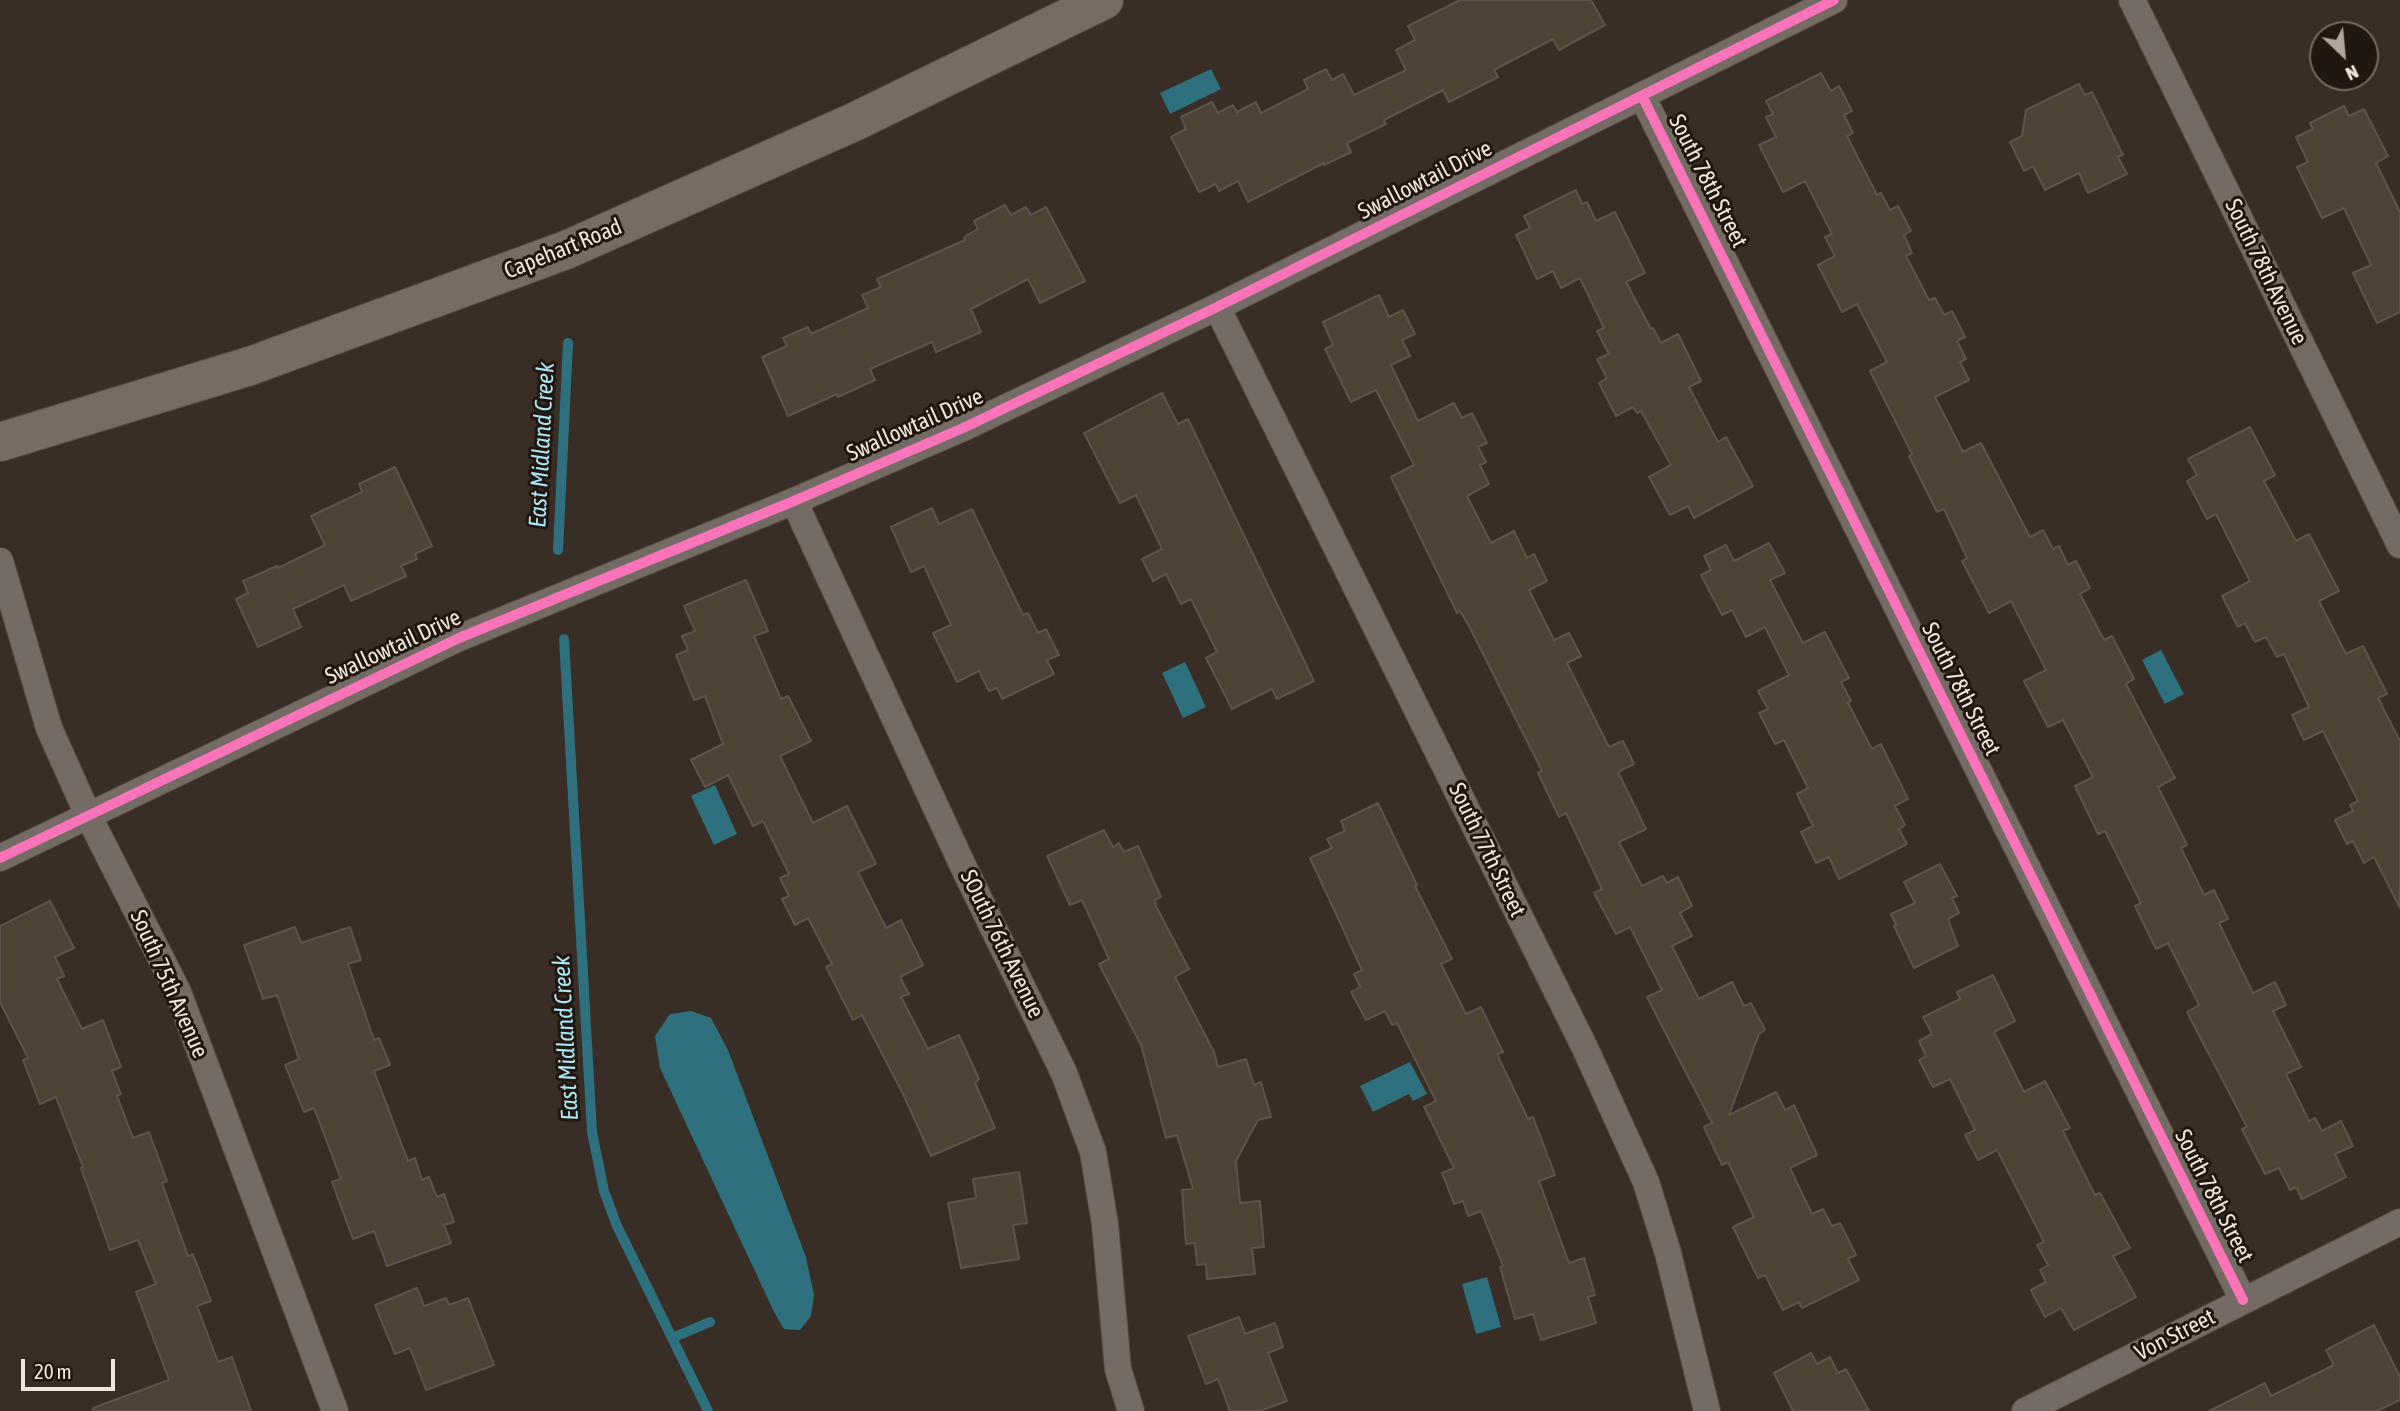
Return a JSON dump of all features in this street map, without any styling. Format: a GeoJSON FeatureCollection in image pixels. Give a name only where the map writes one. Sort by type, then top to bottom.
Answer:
{"type":"FeatureCollection","features":[{"type":"Feature","properties":{"kind":"street","name":"Capehart Road"},"geometry":{"type":"LineString","coordinates":[[0,442],[250,366],[566,250],[855,122],[1104,0]]}},
{"type":"Feature","properties":{"kind":"street","name":"Swallowtail Drive"},"geometry":{"type":"LineString","coordinates":[[0,858],[460,638],[794,501],[963,428],[1217,307],[1834,0]]}},
{"type":"Feature","properties":{"kind":"street","name":"South 78th Avenue"},"geometry":{"type":"LineString","coordinates":[[2132,0],[2400,545]]}},
{"type":"Feature","properties":{"kind":"street","name":"South 78th Street"},"geometry":{"type":"LineString","coordinates":[[1642,96],[2243,1300]]}},
{"type":"Feature","properties":{"kind":"street","name":"South 77th Street"},"geometry":{"type":"LineString","coordinates":[[1217,307],[1585,1048],[1646,1182],[1668,1253],[1707,1411]]}},
{"type":"Feature","properties":{"kind":"street","name":"SOuth 76th Avenue"},"geometry":{"type":"LineString","coordinates":[[794,501],[964,869],[1065,1073],[1093,1153],[1105,1224],[1118,1369],[1131,1411]]}},
{"type":"Feature","properties":{"kind":"street","name":"South 75th Avenue"},"geometry":{"type":"LineString","coordinates":[[0,561],[49,729],[88,815],[178,992],[335,1411]]}},
{"type":"Feature","properties":{"kind":"street","name":"Von Street"},"geometry":{"type":"LineString","coordinates":[[2025,1411],[2400,1222]]}},
{"type":"Feature","properties":{"kind":"water"},"geometry":{"type":"Polygon","coordinates":[[[1211,69],[1221,89],[1170,114],[1160,93],[1211,69]]]}},
{"type":"Feature","properties":{"kind":"water"},"geometry":{"type":"Polygon","coordinates":[[[2161,650],[2184,694],[2165,704],[2142,660],[2161,650]]]}},
{"type":"Feature","properties":{"kind":"water"},"geometry":{"type":"Polygon","coordinates":[[[1185,662],[1206,707],[1183,718],[1162,673],[1185,662]]]}},
{"type":"Feature","properties":{"kind":"water"},"geometry":{"type":"Polygon","coordinates":[[[715,785],[737,834],[714,845],[691,796],[715,785]]]}},
{"type":"Feature","properties":{"kind":"water"},"geometry":{"type":"Polygon","coordinates":[[[691,1011],[711,1018],[728,1050],[806,1257],[814,1295],[811,1316],[800,1330],[784,1329],[774,1312],[660,1068],[655,1036],[670,1014],[691,1011]]]}},
{"type":"Feature","properties":{"kind":"water"},"geometry":{"type":"Polygon","coordinates":[[[1410,1062],[1427,1094],[1413,1101],[1409,1094],[1373,1112],[1360,1086],[1410,1062]]]}},
{"type":"Feature","properties":{"kind":"water"},"geometry":{"type":"Polygon","coordinates":[[[1487,1277],[1501,1327],[1476,1334],[1462,1284],[1487,1277]]]}},
{"type":"Feature","properties":{"kind":"building"},"geometry":{"type":"Polygon","coordinates":[[[1460,0],[1591,0],[1605,25],[1559,50],[1553,39],[1494,70],[1498,77],[1449,102],[1443,90],[1384,120],[1386,124],[1347,143],[1351,152],[1248,202],[1238,181],[1219,191],[1216,184],[1199,192],[1171,137],[1186,129],[1181,117],[1212,102],[1218,113],[1233,105],[1237,112],[1256,102],[1261,113],[1308,89],[1304,80],[1326,69],[1332,80],[1343,74],[1354,95],[1406,70],[1396,50],[1415,40],[1408,26],[1460,0]]]}},
{"type":"Feature","properties":{"kind":"building"},"geometry":{"type":"Polygon","coordinates":[[[1821,73],[1831,91],[1839,86],[1852,111],[1844,115],[1853,133],[1847,136],[1877,195],[1881,193],[1890,210],[1898,206],[1911,231],[1904,235],[1912,253],[1906,256],[1929,300],[1935,298],[1944,315],[1952,311],[1965,337],[1957,341],[1966,359],[1960,362],[1969,380],[1935,397],[1963,452],[1981,443],[2030,537],[2043,530],[2053,549],[2059,546],[2068,565],[2076,561],[2090,588],[2080,594],[2104,640],[2112,636],[2134,679],[2126,684],[2175,778],[2158,787],[2187,845],[2181,848],[2204,895],[2214,890],[2228,919],[2219,923],[2253,993],[2275,982],[2286,1005],[2273,1011],[2301,1067],[2286,1074],[2309,1121],[2315,1118],[2322,1131],[2341,1121],[2353,1146],[2335,1154],[2346,1177],[2302,1199],[2296,1187],[2290,1190],[2279,1168],[2265,1174],[2242,1129],[2247,1127],[2187,1012],[2199,1005],[2168,943],[2156,949],[2135,906],[2141,903],[2105,831],[2098,834],[2075,786],[2093,777],[2063,720],[2048,727],[2024,681],[2046,670],[2011,601],[1989,613],[1962,561],[1967,558],[1944,509],[1937,512],[1909,456],[1912,454],[1870,371],[1887,362],[1857,304],[1842,312],[1818,265],[1835,256],[1825,237],[1832,234],[1805,181],[1783,192],[1759,145],[1776,137],[1766,117],[1773,114],[1766,101],[1821,73]]]}},
{"type":"Feature","properties":{"kind":"building"},"geometry":{"type":"Polygon","coordinates":[[[2079,84],[2085,95],[2092,92],[2123,155],[2118,157],[2127,174],[2088,193],[2079,173],[2045,190],[2033,166],[2024,171],[2010,142],[2022,136],[2026,110],[2079,84]]]}},
{"type":"Feature","properties":{"kind":"building"},"geometry":{"type":"Polygon","coordinates":[[[2344,106],[2349,116],[2364,109],[2388,156],[2376,163],[2400,212],[2400,312],[2377,323],[2353,273],[2371,265],[2344,208],[2322,218],[2297,167],[2308,162],[2296,137],[2313,129],[2310,123],[2344,106]]]}},
{"type":"Feature","properties":{"kind":"building"},"geometry":{"type":"Polygon","coordinates":[[[1576,190],[1582,204],[1587,202],[1596,221],[1615,212],[1645,273],[1626,282],[1661,343],[1678,334],[1701,381],[1689,387],[1718,442],[1726,437],[1753,486],[1694,518],[1688,506],[1670,515],[1649,477],[1671,465],[1641,411],[1637,413],[1633,407],[1616,416],[1599,383],[1607,378],[1597,359],[1609,354],[1597,331],[1604,328],[1580,278],[1561,288],[1553,271],[1537,279],[1516,235],[1530,228],[1524,216],[1576,190]]]}},
{"type":"Feature","properties":{"kind":"building"},"geometry":{"type":"Polygon","coordinates":[[[1005,205],[1011,215],[1026,207],[1031,215],[1046,207],[1085,281],[1040,303],[1028,279],[971,309],[981,332],[936,352],[932,342],[870,369],[875,380],[788,416],[762,357],[787,346],[783,338],[808,327],[811,334],[868,308],[862,295],[881,287],[877,279],[965,240],[964,237],[978,229],[974,221],[1005,205]]]}},
{"type":"Feature","properties":{"kind":"building"},"geometry":{"type":"Polygon","coordinates":[[[1379,295],[1389,317],[1403,310],[1415,334],[1402,340],[1410,356],[1391,365],[1418,421],[1454,403],[1462,418],[1472,413],[1487,443],[1478,447],[1486,462],[1480,465],[1489,484],[1467,496],[1491,543],[1514,531],[1527,558],[1534,554],[1547,581],[1529,590],[1554,640],[1569,633],[1581,656],[1567,663],[1609,747],[1623,741],[1634,764],[1618,772],[1646,829],[1619,842],[1642,886],[1663,876],[1667,883],[1678,877],[1692,906],[1680,913],[1692,936],[1672,946],[1699,999],[1732,982],[1744,1006],[1751,1003],[1765,1030],[1759,1034],[1729,1115],[1776,1092],[1785,1110],[1794,1105],[1817,1155],[1790,1168],[1812,1214],[1823,1209],[1832,1226],[1840,1223],[1856,1255],[1848,1259],[1859,1280],[1802,1308],[1799,1302],[1783,1310],[1765,1275],[1758,1278],[1733,1227],[1754,1217],[1728,1162],[1722,1165],[1704,1127],[1712,1123],[1647,997],[1662,990],[1630,927],[1616,934],[1594,893],[1602,889],[1566,813],[1559,817],[1538,773],[1542,771],[1469,626],[1460,611],[1457,613],[1391,477],[1414,465],[1376,390],[1351,402],[1325,349],[1333,345],[1323,322],[1379,295]]]}},
{"type":"Feature","properties":{"kind":"building"},"geometry":{"type":"Polygon","coordinates":[[[1162,393],[1178,424],[1188,419],[1314,681],[1277,699],[1272,689],[1232,709],[1206,658],[1217,652],[1191,599],[1181,604],[1166,574],[1153,581],[1142,559],[1162,549],[1136,495],[1120,503],[1084,433],[1162,393]]]}},
{"type":"Feature","properties":{"kind":"building"},"geometry":{"type":"Polygon","coordinates":[[[2250,427],[2275,475],[2264,481],[2296,541],[2309,534],[2339,591],[2319,601],[2346,654],[2363,646],[2387,694],[2378,698],[2400,741],[2400,908],[2374,857],[2364,863],[2353,841],[2347,844],[2335,820],[2353,811],[2350,805],[2358,801],[2323,731],[2304,740],[2292,715],[2309,707],[2284,654],[2277,657],[2266,637],[2255,642],[2245,623],[2238,627],[2222,596],[2250,581],[2216,514],[2207,519],[2187,481],[2197,475],[2188,459],[2250,427]]]}},
{"type":"Feature","properties":{"kind":"building"},"geometry":{"type":"Polygon","coordinates":[[[395,467],[432,546],[415,554],[417,559],[401,566],[406,576],[351,601],[344,585],[293,609],[301,627],[258,647],[236,599],[248,593],[243,581],[277,566],[278,568],[325,545],[311,516],[362,492],[359,484],[395,467]]]}},
{"type":"Feature","properties":{"kind":"building"},"geometry":{"type":"Polygon","coordinates":[[[932,508],[939,524],[972,509],[1023,615],[1028,613],[1038,633],[1046,629],[1059,655],[1047,660],[1054,674],[1002,699],[997,688],[989,691],[979,671],[957,682],[933,633],[951,625],[924,566],[911,572],[891,527],[932,508]]]}},
{"type":"Feature","properties":{"kind":"building"},"geometry":{"type":"Polygon","coordinates":[[[1769,543],[1785,573],[1770,580],[1803,643],[1825,632],[1849,678],[1841,682],[1851,701],[1848,703],[1872,749],[1881,744],[1908,799],[1895,806],[1905,825],[1899,829],[1907,844],[1839,879],[1829,857],[1816,863],[1801,832],[1813,826],[1797,794],[1808,788],[1784,740],[1775,744],[1759,713],[1768,709],[1758,691],[1789,675],[1765,627],[1746,637],[1732,610],[1722,615],[1701,575],[1711,570],[1704,556],[1726,545],[1734,561],[1769,543]]]}},
{"type":"Feature","properties":{"kind":"building"},"geometry":{"type":"Polygon","coordinates":[[[746,580],[768,631],[754,636],[781,699],[788,696],[811,741],[780,756],[813,823],[847,806],[876,864],[858,872],[886,928],[901,920],[923,965],[900,977],[909,994],[901,997],[928,1049],[959,1035],[979,1079],[975,1083],[995,1128],[931,1156],[903,1094],[862,1015],[853,1020],[826,967],[832,964],[808,918],[795,925],[782,899],[789,896],[780,878],[789,874],[763,821],[753,826],[728,775],[705,787],[691,760],[723,744],[705,696],[694,700],[676,655],[688,650],[682,636],[695,631],[684,606],[746,580]]]}},
{"type":"Feature","properties":{"kind":"building"},"geometry":{"type":"Polygon","coordinates":[[[1378,803],[1417,885],[1415,886],[1452,959],[1441,964],[1466,1014],[1481,1007],[1503,1052],[1497,1054],[1528,1119],[1533,1117],[1555,1175],[1539,1181],[1569,1263],[1584,1258],[1595,1295],[1588,1297],[1596,1323],[1541,1340],[1533,1314],[1515,1319],[1500,1267],[1503,1266],[1481,1211],[1468,1216],[1463,1201],[1454,1204],[1442,1173],[1454,1168],[1424,1107],[1436,1101],[1397,1023],[1392,1025],[1385,1011],[1366,1020],[1351,992],[1360,987],[1354,974],[1362,970],[1310,858],[1332,848],[1327,839],[1345,831],[1341,821],[1378,803]]]}},
{"type":"Feature","properties":{"kind":"building"},"geometry":{"type":"Polygon","coordinates":[[[1104,830],[1113,847],[1119,843],[1124,852],[1138,846],[1161,897],[1155,900],[1156,906],[1189,969],[1175,977],[1214,1052],[1218,1067],[1246,1059],[1254,1085],[1261,1082],[1271,1117],[1258,1120],[1236,1161],[1240,1203],[1260,1201],[1264,1247],[1252,1248],[1255,1274],[1207,1279],[1206,1264],[1197,1265],[1195,1243],[1186,1244],[1182,1190],[1193,1189],[1177,1135],[1166,1138],[1141,1045],[1099,964],[1109,959],[1082,900],[1070,905],[1047,856],[1104,830]]]}},
{"type":"Feature","properties":{"kind":"building"},"geometry":{"type":"Polygon","coordinates":[[[1940,864],[1957,896],[1952,898],[1959,913],[1948,919],[1958,946],[1914,968],[1891,914],[1915,903],[1904,882],[1940,864]]]}},
{"type":"Feature","properties":{"kind":"building"},"geometry":{"type":"Polygon","coordinates":[[[50,901],[74,948],[55,957],[64,976],[57,979],[82,1029],[103,1020],[121,1067],[112,1071],[121,1094],[117,1096],[133,1138],[149,1132],[167,1181],[162,1183],[188,1256],[193,1254],[211,1301],[197,1306],[218,1362],[232,1357],[251,1411],[93,1411],[93,1408],[169,1380],[136,1292],[156,1284],[138,1240],[110,1250],[81,1168],[83,1167],[56,1097],[40,1104],[23,1060],[28,1058],[0,1002],[0,926],[50,901]]]}},
{"type":"Feature","properties":{"kind":"building"},"geometry":{"type":"Polygon","coordinates":[[[295,927],[301,943],[350,927],[361,960],[348,964],[374,1040],[379,1038],[390,1065],[374,1071],[408,1161],[415,1158],[422,1180],[429,1177],[437,1197],[444,1194],[454,1222],[444,1225],[451,1243],[387,1266],[374,1231],[353,1239],[332,1182],[341,1179],[314,1108],[304,1112],[285,1065],[299,1059],[277,995],[263,999],[244,945],[295,927]]]}},
{"type":"Feature","properties":{"kind":"building"},"geometry":{"type":"Polygon","coordinates":[[[1993,975],[2015,1021],[1994,1032],[2024,1092],[2045,1081],[2070,1128],[2063,1131],[2095,1195],[2100,1193],[2130,1248],[2113,1256],[2136,1297],[2074,1330],[2061,1308],[2045,1317],[2031,1290],[2046,1282],[2040,1270],[2048,1265],[2037,1245],[2044,1242],[1997,1150],[1978,1160],[1965,1135],[1975,1130],[1950,1079],[1933,1087],[1919,1060],[1926,1056],[1919,1041],[1932,1034],[1923,1017],[1960,999],[1957,992],[1993,975]]]}},
{"type":"Feature","properties":{"kind":"building"},"geometry":{"type":"Polygon","coordinates":[[[1019,1172],[1027,1223],[1013,1225],[1019,1259],[961,1268],[948,1203],[976,1198],[973,1179],[1019,1172]]]}},
{"type":"Feature","properties":{"kind":"building"},"geometry":{"type":"Polygon","coordinates":[[[417,1288],[424,1306],[446,1298],[449,1305],[468,1298],[494,1365],[426,1390],[410,1348],[395,1354],[375,1305],[417,1288]]]}},
{"type":"Feature","properties":{"kind":"building"},"geometry":{"type":"Polygon","coordinates":[[[1239,1317],[1245,1334],[1275,1323],[1283,1347],[1268,1353],[1287,1401],[1260,1411],[1230,1411],[1218,1379],[1206,1384],[1188,1336],[1239,1317]]]}},
{"type":"Feature","properties":{"kind":"building"},"geometry":{"type":"Polygon","coordinates":[[[2374,1325],[2400,1377],[2400,1400],[2377,1411],[2209,1411],[2265,1383],[2271,1396],[2334,1365],[2326,1350],[2374,1325]]]}},
{"type":"Feature","properties":{"kind":"building"},"geometry":{"type":"Polygon","coordinates":[[[1811,1353],[1817,1364],[1830,1357],[1838,1373],[1846,1369],[1869,1411],[1793,1411],[1774,1373],[1811,1353]]]}},
{"type":"Feature","properties":{"kind":"waterway","name":"East Midland Creek"},"geometry":{"type":"LineString","coordinates":[[558,550],[568,343]]}},
{"type":"Feature","properties":{"kind":"waterway","name":"East Midland Creek"},"geometry":{"type":"LineString","coordinates":[[564,639],[592,1132],[604,1191],[617,1226],[708,1411]]}},
{"type":"Feature","properties":{"kind":"waterway"},"geometry":{"type":"LineString","coordinates":[[672,1338],[710,1322]]}},
{"type":"Feature","properties":{"kind":"cycle path"},"geometry":{"type":"LineString","coordinates":[[0,858],[459,638],[794,501],[963,428],[1217,307],[1834,0]]}},
{"type":"Feature","properties":{"kind":"cycle path"},"geometry":{"type":"LineString","coordinates":[[1642,96],[2243,1300]]}}]}
